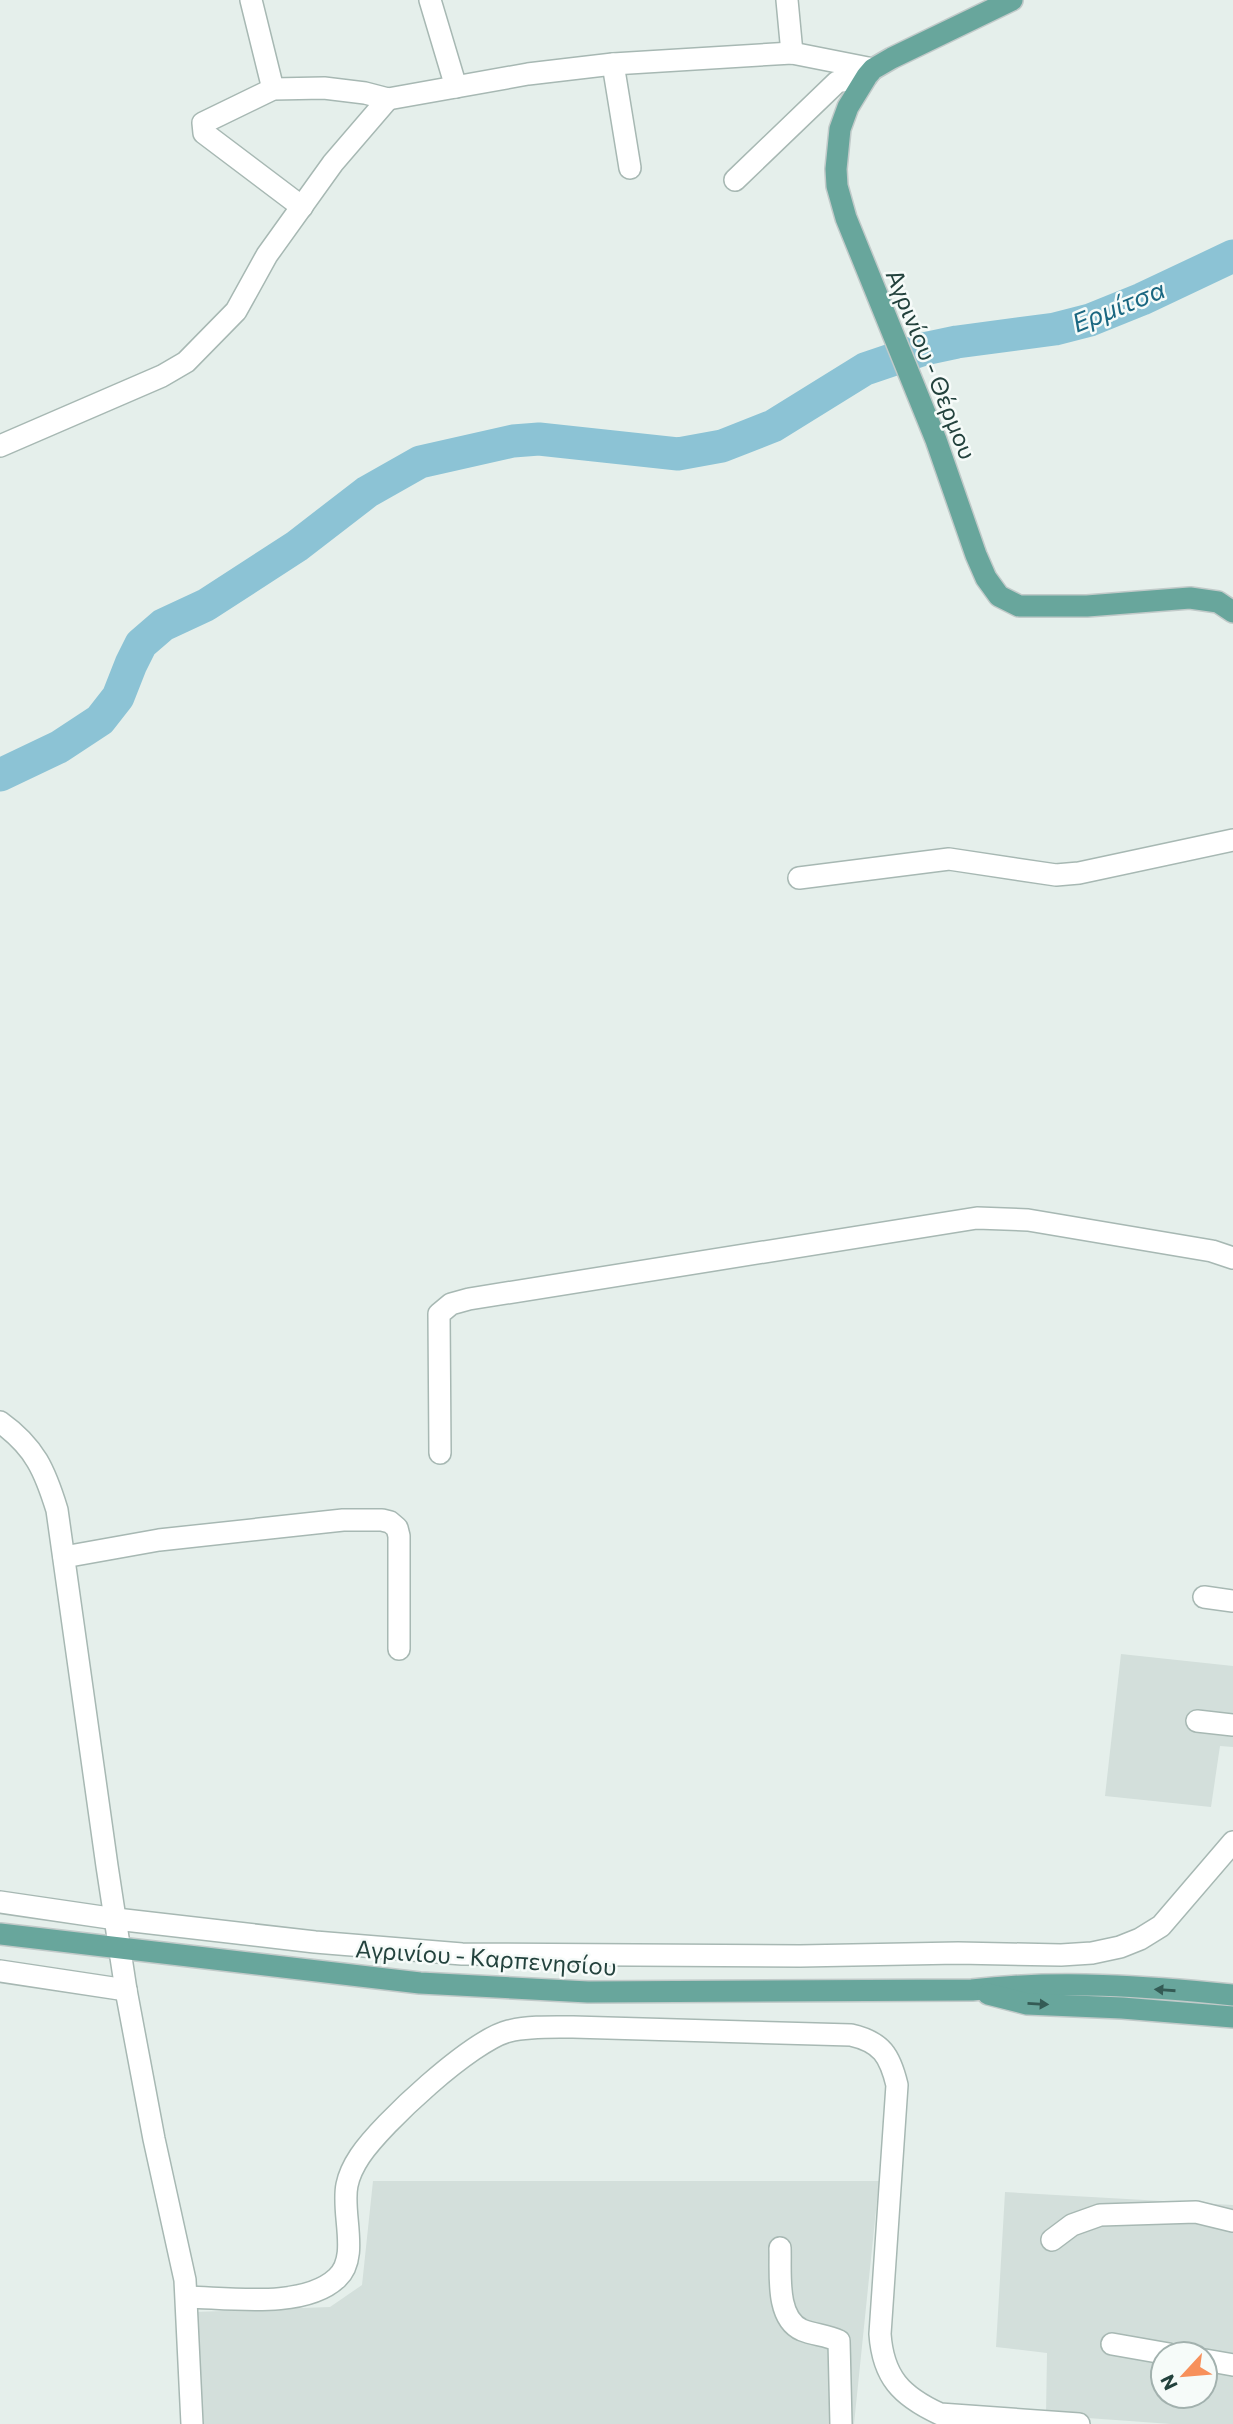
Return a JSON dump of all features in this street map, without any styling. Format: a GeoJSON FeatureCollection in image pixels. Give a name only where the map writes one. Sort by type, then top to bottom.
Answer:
{"type":"FeatureCollection","features":[{"type":"Feature","properties":{"kind":"main road"},"geometry":{"type":"LineString","coordinates":[[870,72],[1012,0]]}},
{"type":"Feature","properties":{"kind":"main road","name":"Αγρινίου - Θέρμου"},"geometry":{"type":"LineString","coordinates":[[870,72],[848,107],[840,128],[837,186],[846,218],[936,440],[986,579],[999,596],[1019,606],[1087,606],[1190,598],[1218,602],[1233,612]]}},
{"type":"Feature","properties":{"kind":"main road","name":"Αγρινίου - Καρπενησίου"},"geometry":{"type":"LineString","coordinates":[[0,1934],[420,1983],[588,1992],[972,1990],[1034,1985],[1120,1987],[1233,1995]]}},
{"type":"Feature","properties":{"kind":"main road","name":"Αγρινίου - Καρπενησίου"},"geometry":{"type":"LineString","coordinates":[[972,1990],[1027,2004],[1233,2017]]}},
{"type":"Feature","properties":{"kind":"street"},"geometry":{"type":"LineString","coordinates":[[251,0],[273,89]]}},
{"type":"Feature","properties":{"kind":"street"},"geometry":{"type":"LineString","coordinates":[[430,0],[456,87]]}},
{"type":"Feature","properties":{"kind":"street"},"geometry":{"type":"LineString","coordinates":[[787,0],[792,53]]}},
{"type":"Feature","properties":{"kind":"street"},"geometry":{"type":"LineString","coordinates":[[302,207],[204,133],[203,123],[273,89],[324,88],[388,99],[528,74],[613,64],[792,53],[870,72]]}},
{"type":"Feature","properties":{"kind":"street"},"geometry":{"type":"LineString","coordinates":[[613,64],[630,168]]}},
{"type":"Feature","properties":{"kind":"street"},"geometry":{"type":"LineString","coordinates":[[735,180],[837,82],[870,72]]}},
{"type":"Feature","properties":{"kind":"street"},"geometry":{"type":"LineString","coordinates":[[0,446],[162,376],[186,362],[236,311],[267,256],[333,163],[388,99]]}},
{"type":"Feature","properties":{"kind":"street"},"geometry":{"type":"LineString","coordinates":[[799,878],[949,859],[1056,875],[1079,873],[1233,840]]}},
{"type":"Feature","properties":{"kind":"street"},"geometry":{"type":"LineString","coordinates":[[440,1453],[439,1314],[451,1304],[469,1299],[977,1217],[1028,1220],[1212,1251],[1233,1258]]}},
{"type":"Feature","properties":{"kind":"street"},"geometry":{"type":"LineString","coordinates":[[0,1422],[17,1434],[44,1469],[57,1510],[126,1990],[188,2297],[192,2424]]}},
{"type":"Feature","properties":{"kind":"street"},"geometry":{"type":"LineString","coordinates":[[64,1557],[159,1540],[343,1520],[390,1522],[397,1528],[399,1536],[399,1649]]}},
{"type":"Feature","properties":{"kind":"street"},"geometry":{"type":"LineString","coordinates":[[1204,1597],[1233,1601]]}},
{"type":"Feature","properties":{"kind":"street"},"geometry":{"type":"LineString","coordinates":[[1197,1721],[1233,1725]]}},
{"type":"Feature","properties":{"kind":"street"},"geometry":{"type":"LineString","coordinates":[[0,1902],[116,1919],[329,1944],[462,1954],[1061,1955],[1120,1947],[1151,1933],[1161,1926],[1233,1842]]}},
{"type":"Feature","properties":{"kind":"street"},"geometry":{"type":"LineString","coordinates":[[0,1971],[126,1990]]}},
{"type":"Feature","properties":{"kind":"street"},"geometry":{"type":"LineString","coordinates":[[188,2297],[290,2297],[319,2289],[339,2276],[348,2260],[345,2196],[358,2158],[402,2110],[458,2061],[486,2040],[508,2031],[573,2027],[851,2035],[866,2038],[879,2048],[892,2063],[897,2085],[880,2334],[882,2356],[890,2376],[919,2404],[940,2414],[1079,2424]]}},
{"type":"Feature","properties":{"kind":"street"},"geometry":{"type":"LineString","coordinates":[[1052,2240],[1072,2225],[1100,2216],[1196,2212],[1233,2221]]}},
{"type":"Feature","properties":{"kind":"street"},"geometry":{"type":"LineString","coordinates":[[780,2248],[785,2310],[793,2324],[802,2330],[839,2341],[841,2424]]}},
{"type":"Feature","properties":{"kind":"street"},"geometry":{"type":"LineString","coordinates":[[1112,2344],[1149,2350]]}},
{"type":"Feature","properties":{"kind":"shaded area"},"geometry":{"type":"Polygon","coordinates":[[[1121,1654],[1233,1666],[1233,1747],[1220,1746],[1211,1807],[1105,1796],[1121,1654]]]}},
{"type":"Feature","properties":{"kind":"shaded area"},"geometry":{"type":"Polygon","coordinates":[[[373,2181],[879,2181],[854,2424],[196,2424],[195,2312],[330,2307],[362,2285],[373,2181]]]}},
{"type":"Feature","properties":{"kind":"shaded area"},"geometry":{"type":"Polygon","coordinates":[[[1005,2192],[1233,2205],[1233,2424],[1171,2424],[1046,2415],[1047,2353],[996,2347],[1005,2192]]]}},
{"type":"Feature","properties":{"kind":"waterway","name":"Ερμίτσα"},"geometry":{"type":"LineString","coordinates":[[0,775],[59,747],[100,720],[118,697],[141,644],[163,625],[206,605],[297,546],[367,492],[420,462],[513,441],[539,439],[678,454],[722,446],[773,426],[865,369],[924,349],[1055,329],[1090,320],[1233,256]]}}]}
